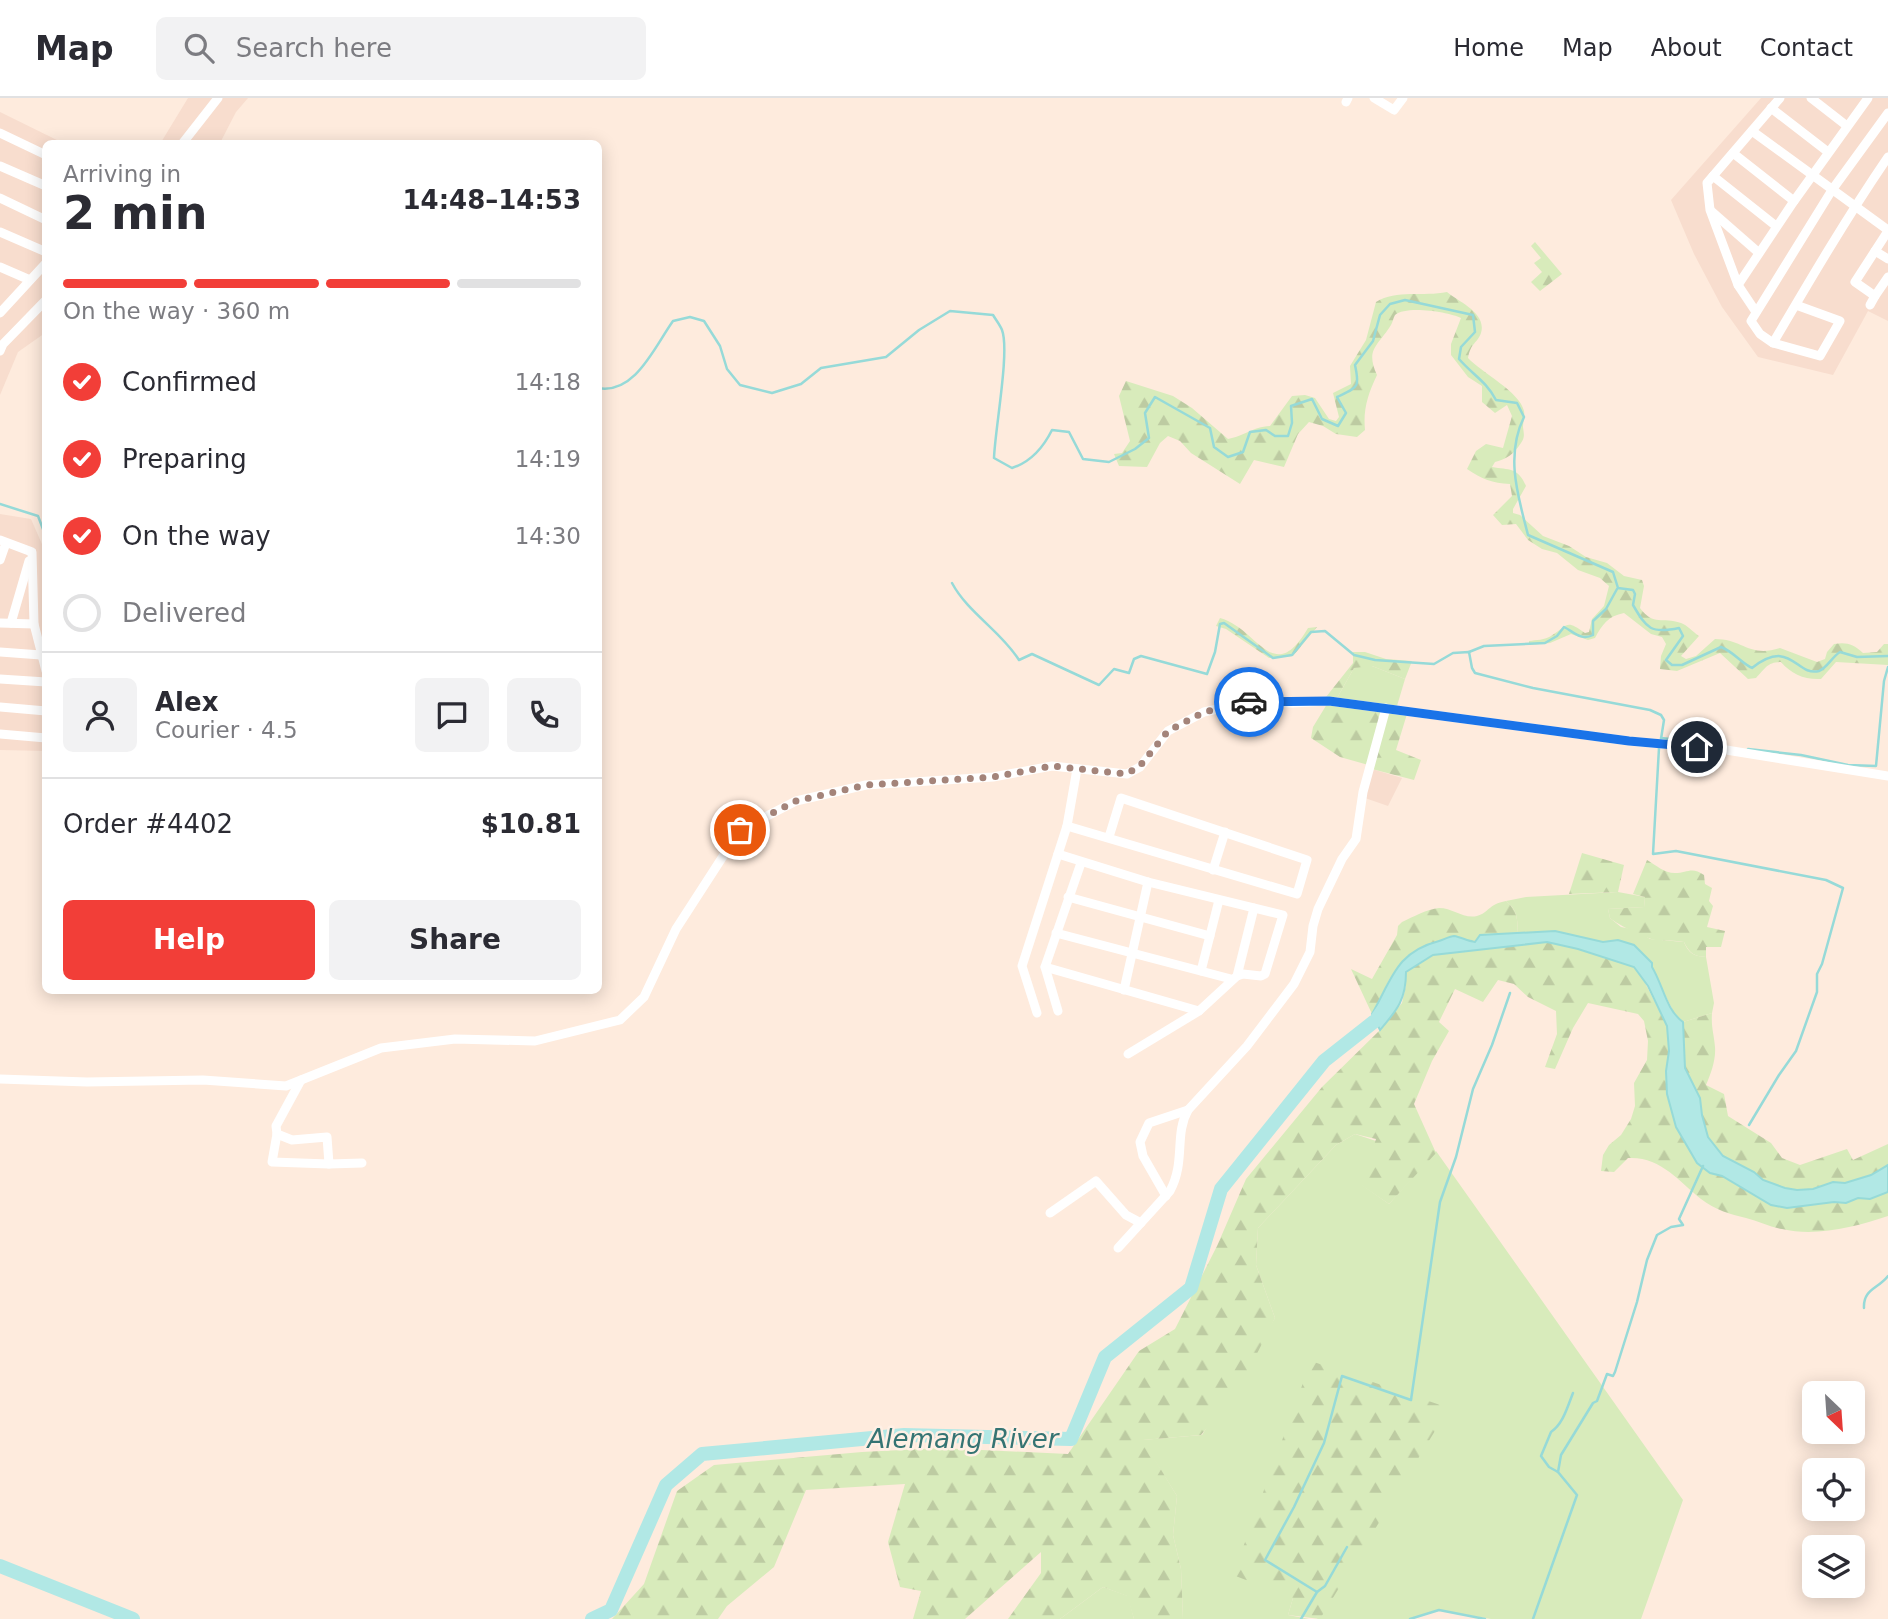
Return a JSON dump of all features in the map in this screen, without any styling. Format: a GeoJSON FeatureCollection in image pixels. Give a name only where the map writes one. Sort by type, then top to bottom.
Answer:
{"type":"FeatureCollection","features":[{"type":"Feature","properties":{"kind":"street"},"geometry":{"type":"LineString","coordinates":[[186,140],[218,98]]}},
{"type":"Feature","properties":{"kind":"street"},"geometry":{"type":"LineString","coordinates":[[1374,98],[1394,110],[1403,98]]}},
{"type":"Feature","properties":{"kind":"street"},"geometry":{"type":"LineString","coordinates":[[1756,312],[1738,285],[1710,210],[1707,183],[1780,98]]}},
{"type":"Feature","properties":{"kind":"street"},"geometry":{"type":"LineString","coordinates":[[1811,98],[1847,126]]}},
{"type":"Feature","properties":{"kind":"street"},"geometry":{"type":"LineString","coordinates":[[1738,285],[1864,99]]}},
{"type":"Feature","properties":{"kind":"street"},"geometry":{"type":"LineString","coordinates":[[1771,108],[1828,152]]}},
{"type":"Feature","properties":{"kind":"street"},"geometry":{"type":"LineString","coordinates":[[1796,305],[1840,321],[1820,356],[1773,344],[1760,334],[1751,321],[1832,190],[1888,113]]}},
{"type":"Feature","properties":{"kind":"street"},"geometry":{"type":"LineString","coordinates":[[1752,131],[1888,231],[1855,282],[1875,296]]}},
{"type":"Feature","properties":{"kind":"street"},"geometry":{"type":"LineString","coordinates":[[0,133],[42,153]]}},
{"type":"Feature","properties":{"kind":"street"},"geometry":{"type":"LineString","coordinates":[[1733,153],[1794,201]]}},
{"type":"Feature","properties":{"kind":"street"},"geometry":{"type":"LineString","coordinates":[[1773,344],[1854,206],[1888,156]]}},
{"type":"Feature","properties":{"kind":"street"},"geometry":{"type":"LineString","coordinates":[[0,166],[42,185]]}},
{"type":"Feature","properties":{"kind":"street"},"geometry":{"type":"LineString","coordinates":[[1713,176],[1776,226]]}},
{"type":"Feature","properties":{"kind":"street"},"geometry":{"type":"LineString","coordinates":[[0,198],[42,218]]}},
{"type":"Feature","properties":{"kind":"street"},"geometry":{"type":"LineString","coordinates":[[1710,210],[1759,253]]}},
{"type":"Feature","properties":{"kind":"street"},"geometry":{"type":"LineString","coordinates":[[0,232],[42,250]]}},
{"type":"Feature","properties":{"kind":"street"},"geometry":{"type":"LineString","coordinates":[[1875,250],[1888,260]]}},
{"type":"Feature","properties":{"kind":"street"},"geometry":{"type":"LineString","coordinates":[[0,267],[30,280]]}},
{"type":"Feature","properties":{"kind":"street"},"geometry":{"type":"LineString","coordinates":[[2,307],[42,267]]}},
{"type":"Feature","properties":{"kind":"street"},"geometry":{"type":"LineString","coordinates":[[1870,305],[1888,277]]}},
{"type":"Feature","properties":{"kind":"street"},"geometry":{"type":"LineString","coordinates":[[0,351],[3,344],[42,304]]}},
{"type":"Feature","properties":{"kind":"street"},"geometry":{"type":"LineString","coordinates":[[0,560],[3,542],[32,552]]}},
{"type":"Feature","properties":{"kind":"street"},"geometry":{"type":"LineString","coordinates":[[11,623],[32,552]]}},
{"type":"Feature","properties":{"kind":"street"},"geometry":{"type":"LineString","coordinates":[[32,552],[34,624],[42,658]]}},
{"type":"Feature","properties":{"kind":"street"},"geometry":{"type":"LineString","coordinates":[[0,623],[34,624]]}},
{"type":"Feature","properties":{"kind":"street"},"geometry":{"type":"LineString","coordinates":[[0,652],[41,655]]}},
{"type":"Feature","properties":{"kind":"street"},"geometry":{"type":"LineString","coordinates":[[0,679],[42,682]]}},
{"type":"Feature","properties":{"kind":"street"},"geometry":{"type":"LineString","coordinates":[[0,1079],[87,1082],[202,1080],[286,1086],[381,1048],[455,1039],[535,1041],[620,1020],[644,997],[676,929],[740,830],[796,801],[866,785],[993,777],[1052,766],[1126,774],[1139,767],[1168,731],[1204,712],[1253,701],[1329,701],[1629,741],[1733,751],[1888,776]]}},
{"type":"Feature","properties":{"kind":"street"},"geometry":{"type":"LineString","coordinates":[[0,707],[42,711]]}},
{"type":"Feature","properties":{"kind":"street"},"geometry":{"type":"LineString","coordinates":[[1118,1248],[1166,1196],[1178,1173],[1182,1121],[1188,1110],[1247,1046],[1294,984],[1307,958],[1318,909],[1342,859],[1356,839],[1363,792],[1386,708]]}},
{"type":"Feature","properties":{"kind":"street"},"geometry":{"type":"LineString","coordinates":[[0,734],[42,738]]}},
{"type":"Feature","properties":{"kind":"street"},"geometry":{"type":"LineString","coordinates":[[1037,1013],[1022,966],[1067,826],[1077,769]]}},
{"type":"Feature","properties":{"kind":"street"},"geometry":{"type":"LineString","coordinates":[[1067,826],[1297,894],[1307,860],[1121,798],[1109,837]]}},
{"type":"Feature","properties":{"kind":"street"},"geometry":{"type":"LineString","coordinates":[[1213,870],[1225,832]]}},
{"type":"Feature","properties":{"kind":"street"},"geometry":{"type":"LineString","coordinates":[[1058,854],[1148,882],[1283,915],[1265,974],[1243,974],[1234,977],[1199,1011],[1128,1054]]}},
{"type":"Feature","properties":{"kind":"street"},"geometry":{"type":"LineString","coordinates":[[1058,1011],[1045,967],[1081,863]]}},
{"type":"Feature","properties":{"kind":"street"},"geometry":{"type":"LineString","coordinates":[[1124,990],[1148,882]]}},
{"type":"Feature","properties":{"kind":"street"},"geometry":{"type":"LineString","coordinates":[[1068,897],[1210,936]]}},
{"type":"Feature","properties":{"kind":"street"},"geometry":{"type":"LineString","coordinates":[[1201,971],[1219,900]]}},
{"type":"Feature","properties":{"kind":"street"},"geometry":{"type":"LineString","coordinates":[[1234,977],[1254,908]]}},
{"type":"Feature","properties":{"kind":"street"},"geometry":{"type":"LineString","coordinates":[[1056,933],[1132,954],[1234,977]]}},
{"type":"Feature","properties":{"kind":"street"},"geometry":{"type":"LineString","coordinates":[[1045,967],[1199,1011]]}},
{"type":"Feature","properties":{"kind":"street"},"geometry":{"type":"LineString","coordinates":[[301,1080],[276,1126],[272,1162],[362,1163]]}},
{"type":"Feature","properties":{"kind":"street"},"geometry":{"type":"LineString","coordinates":[[1166,1196],[1143,1156],[1140,1142],[1149,1123],[1188,1110]]}},
{"type":"Feature","properties":{"kind":"street"},"geometry":{"type":"LineString","coordinates":[[277,1134],[292,1140],[327,1137],[329,1164]]}},
{"type":"Feature","properties":{"kind":"street"},"geometry":{"type":"LineString","coordinates":[[1050,1213],[1096,1181],[1126,1215],[1141,1223]]}},
{"type":"Feature","properties":{"kind":"shaded area"},"geometry":{"type":"Polygon","coordinates":[[[188,98],[248,98],[236,112],[222,140],[162,140],[188,98]]]}},
{"type":"Feature","properties":{"kind":"shaded area"},"geometry":{"type":"Polygon","coordinates":[[[1761,98],[1888,98],[1888,321],[1868,311],[1833,375],[1758,357],[1722,307],[1694,254],[1671,200],[1761,98]]]}},
{"type":"Feature","properties":{"kind":"shaded area"},"geometry":{"type":"Polygon","coordinates":[[[0,112],[57,140],[42,140],[42,335],[18,352],[0,395],[0,112]]]}},
{"type":"Feature","properties":{"kind":"shaded area"},"geometry":{"type":"Polygon","coordinates":[[[0,514],[31,519],[42,544],[42,751],[0,750],[0,514]]]}},
{"type":"Feature","properties":{"kind":"shaded area"},"geometry":{"type":"Polygon","coordinates":[[[1372,769],[1402,778],[1388,806],[1365,798],[1372,769]]]}},
{"type":"Feature","properties":{"kind":"green space"},"geometry":{"type":"Polygon","coordinates":[[[1535,242],[1562,274],[1540,291],[1531,282],[1542,272],[1534,263],[1541,258],[1531,246],[1535,242]]]}},
{"type":"Feature","properties":{"kind":"green space"},"geometry":{"type":"Polygon","coordinates":[[[1447,292],[1471,309],[1482,326],[1468,358],[1508,390],[1524,411],[1522,441],[1513,453],[1495,462],[1492,467],[1516,472],[1526,486],[1513,513],[1520,515],[1543,536],[1569,546],[1586,557],[1607,563],[1624,576],[1642,580],[1644,586],[1640,608],[1645,614],[1654,619],[1686,625],[1699,636],[1681,656],[1686,659],[1696,656],[1715,639],[1733,642],[1753,650],[1780,648],[1817,662],[1825,659],[1834,644],[1850,644],[1863,653],[1877,652],[1884,644],[1888,644],[1888,665],[1836,662],[1821,679],[1815,679],[1799,675],[1781,662],[1776,662],[1756,678],[1748,679],[1720,653],[1677,671],[1660,669],[1666,644],[1662,637],[1651,634],[1624,613],[1606,622],[1595,638],[1588,640],[1571,634],[1550,643],[1529,645],[1529,641],[1549,637],[1567,625],[1585,633],[1589,632],[1592,619],[1604,606],[1609,586],[1600,578],[1578,570],[1557,553],[1542,549],[1528,540],[1516,524],[1502,525],[1493,515],[1512,496],[1510,484],[1487,480],[1467,469],[1476,451],[1486,444],[1503,448],[1512,416],[1507,405],[1495,413],[1482,402],[1482,386],[1468,377],[1451,355],[1451,344],[1461,318],[1447,314],[1408,310],[1395,315],[1373,353],[1377,375],[1367,402],[1365,430],[1357,437],[1336,434],[1309,422],[1298,434],[1284,467],[1254,460],[1240,484],[1191,453],[1180,441],[1168,436],[1160,443],[1147,467],[1119,466],[1114,454],[1122,453],[1130,441],[1119,396],[1126,381],[1173,396],[1192,408],[1228,439],[1270,426],[1292,396],[1305,395],[1315,398],[1329,419],[1336,421],[1339,417],[1333,393],[1351,384],[1350,366],[1366,340],[1376,302],[1401,294],[1447,292]]]}},
{"type":"Feature","properties":{"kind":"green space"},"geometry":{"type":"Polygon","coordinates":[[[1220,618],[1275,654],[1285,653],[1296,645],[1308,628],[1317,627],[1293,656],[1269,658],[1226,629],[1216,626],[1220,618]]]}},
{"type":"Feature","properties":{"kind":"green space"},"geometry":{"type":"Polygon","coordinates":[[[1353,652],[1412,661],[1405,679],[1372,666],[1354,668],[1337,698],[1326,697],[1353,663],[1353,652]]]}},
{"type":"Feature","properties":{"kind":"green space"},"geometry":{"type":"Polygon","coordinates":[[[1372,666],[1405,679],[1397,706],[1337,698],[1354,668],[1372,666]]]}},
{"type":"Feature","properties":{"kind":"green space"},"geometry":{"type":"Polygon","coordinates":[[[1327,704],[1407,714],[1396,750],[1421,760],[1414,780],[1340,757],[1311,738],[1313,727],[1327,704]]]}},
{"type":"Feature","properties":{"kind":"green space"},"geometry":{"type":"Polygon","coordinates":[[[1582,853],[1624,865],[1618,892],[1569,894],[1582,853]]]}},
{"type":"Feature","properties":{"kind":"green space"},"geometry":{"type":"Polygon","coordinates":[[[1647,860],[1667,872],[1693,870],[1704,875],[1705,884],[1712,888],[1709,901],[1713,906],[1707,927],[1725,931],[1721,947],[1706,947],[1706,957],[1698,956],[1690,952],[1684,942],[1651,939],[1610,918],[1608,909],[1644,907],[1645,897],[1633,894],[1647,860]]]}},
{"type":"Feature","properties":{"kind":"green space"},"geometry":{"type":"Polygon","coordinates":[[[1618,892],[1645,897],[1644,907],[1608,909],[1610,918],[1621,927],[1636,930],[1650,939],[1684,942],[1692,954],[1706,957],[1714,1003],[1712,1013],[1683,1022],[1676,1017],[1647,958],[1618,940],[1603,942],[1555,931],[1517,934],[1516,916],[1506,901],[1526,897],[1618,892]]]}},
{"type":"Feature","properties":{"kind":"green space"},"geometry":{"type":"Polygon","coordinates":[[[1506,901],[1516,916],[1517,934],[1480,935],[1475,942],[1454,936],[1443,940],[1390,978],[1372,1014],[1351,969],[1372,979],[1402,922],[1439,908],[1477,916],[1506,901]]]}},
{"type":"Feature","properties":{"kind":"green space"},"geometry":{"type":"Polygon","coordinates":[[[1547,942],[1634,967],[1640,973],[1667,1026],[1669,1051],[1666,1071],[1710,1173],[1722,1176],[1771,1205],[1787,1208],[1846,1203],[1858,1198],[1870,1199],[1888,1192],[1888,1216],[1835,1230],[1795,1231],[1773,1227],[1717,1209],[1668,1171],[1650,1161],[1628,1158],[1614,1172],[1601,1171],[1603,1155],[1609,1145],[1621,1135],[1635,1106],[1634,1083],[1647,1060],[1648,1041],[1644,1021],[1638,1014],[1588,1003],[1573,1028],[1555,1069],[1545,1067],[1557,1034],[1556,1011],[1528,997],[1514,984],[1498,980],[1483,1002],[1455,989],[1439,1022],[1449,1031],[1432,1061],[1414,1104],[1436,1153],[1389,1204],[1361,1185],[1376,1139],[1355,1134],[1336,1145],[1258,1228],[1256,1265],[1275,1318],[1238,1391],[1201,1435],[1143,1440],[1177,1496],[1173,1535],[1181,1569],[1183,1619],[1134,1619],[1127,1596],[1103,1587],[1060,1619],[1008,1619],[1041,1573],[1041,1552],[965,1619],[913,1619],[921,1591],[900,1587],[888,1542],[905,1484],[806,1490],[774,1567],[727,1606],[718,1619],[612,1619],[644,1584],[677,1491],[714,1465],[941,1448],[1068,1454],[1139,1351],[1175,1329],[1217,1246],[1246,1179],[1322,1087],[1380,1030],[1402,1003],[1406,972],[1433,955],[1547,942]]]}},
{"type":"Feature","properties":{"kind":"green space"},"geometry":{"type":"Polygon","coordinates":[[[1712,1013],[1715,1057],[1706,1085],[1724,1094],[1728,1116],[1771,1143],[1782,1158],[1800,1165],[1847,1149],[1853,1160],[1888,1144],[1888,1165],[1871,1175],[1845,1183],[1833,1182],[1813,1189],[1797,1190],[1763,1180],[1754,1172],[1723,1156],[1708,1137],[1700,1098],[1685,1068],[1683,1022],[1712,1013]]]}},
{"type":"Feature","properties":{"kind":"green space"},"geometry":{"type":"Polygon","coordinates":[[[1355,1134],[1376,1141],[1362,1185],[1389,1204],[1436,1151],[1683,1500],[1641,1619],[1491,1619],[1439,1610],[1410,1619],[1318,1619],[1293,1598],[1288,1615],[1309,1619],[1183,1619],[1181,1569],[1173,1535],[1177,1496],[1142,1440],[1202,1435],[1275,1318],[1256,1265],[1258,1228],[1336,1145],[1355,1134]]]}},
{"type":"Feature","properties":{"kind":"green space"},"geometry":{"type":"Polygon","coordinates":[[[1311,1361],[1449,1408],[1320,1619],[1288,1615],[1293,1598],[1233,1575],[1311,1361]]]}},
{"type":"Feature","properties":{"kind":"green space"},"geometry":{"type":"Polygon","coordinates":[[[1103,1587],[1128,1596],[1134,1619],[1060,1619],[1103,1587]]]}},
{"type":"Feature","properties":{"kind":"water"},"geometry":{"type":"Polygon","coordinates":[[[1555,931],[1603,942],[1618,940],[1634,945],[1652,963],[1669,1004],[1683,1022],[1685,1068],[1700,1098],[1708,1137],[1723,1156],[1754,1172],[1763,1180],[1797,1190],[1813,1189],[1833,1182],[1845,1183],[1871,1175],[1888,1165],[1888,1192],[1870,1199],[1858,1198],[1846,1203],[1787,1208],[1771,1205],[1722,1176],[1710,1173],[1697,1163],[1676,1127],[1667,1094],[1667,1026],[1648,986],[1634,967],[1578,949],[1547,942],[1433,955],[1406,972],[1399,1004],[1380,1030],[1372,1014],[1397,968],[1413,952],[1452,936],[1475,942],[1480,935],[1555,931]]]}},
{"type":"Feature","properties":{"kind":"waterway"},"geometry":{"type":"LineString","coordinates":[[602,388],[623,384],[633,376],[643,366],[673,321],[690,317],[704,321],[720,346],[727,369],[740,385],[772,393],[801,384],[821,368],[886,357],[919,330],[950,311],[993,315],[1002,330],[1004,340],[994,458],[1012,468],[1019,465],[1036,454],[1052,430],[1069,432],[1083,459],[1109,462],[1135,449],[1149,438],[1145,413],[1155,397],[1210,428],[1214,447],[1228,457],[1243,452],[1250,432],[1266,430],[1275,436],[1288,436],[1292,423],[1291,406],[1312,399],[1322,419],[1338,426],[1346,413],[1337,397],[1356,386],[1355,365],[1373,341],[1380,315],[1390,304],[1405,300],[1473,315],[1475,332],[1461,347],[1459,359],[1484,383],[1496,400],[1517,403],[1524,417],[1518,432],[1514,461],[1517,491],[1528,535],[1613,572],[1618,588],[1633,590],[1633,605],[1642,620],[1651,628],[1679,628],[1683,636],[1666,660],[1672,665],[1682,665],[1721,647],[1752,668],[1765,659],[1776,656],[1792,660],[1811,671],[1822,670],[1840,652],[1857,657],[1888,656]]}},
{"type":"Feature","properties":{"kind":"waterway"},"geometry":{"type":"LineString","coordinates":[[0,504],[38,516],[42,526]]}},
{"type":"Feature","properties":{"kind":"waterway"},"geometry":{"type":"LineString","coordinates":[[952,583],[967,604],[1019,660],[1032,654],[1099,685],[1114,669],[1129,673],[1134,659],[1141,656],[1207,674],[1215,652],[1220,624],[1224,623],[1273,658],[1292,655],[1311,632],[1325,631],[1354,655],[1375,660],[1434,664],[1453,653],[1469,652],[1475,673],[1533,688],[1650,710],[1661,715],[1664,720],[1661,739]]}},
{"type":"Feature","properties":{"kind":"waterway"},"geometry":{"type":"LineString","coordinates":[[1469,652],[1484,646],[1545,643],[1557,636],[1564,627],[1589,637],[1593,635],[1593,621],[1606,609],[1617,589]]}},
{"type":"Feature","properties":{"kind":"waterway"},"geometry":{"type":"LineString","coordinates":[[1748,749],[1801,755],[1848,765],[1876,766],[1884,681],[1888,667]]}},
{"type":"Feature","properties":{"kind":"waterway"},"geometry":{"type":"LineString","coordinates":[[1661,738],[1717,744]]}},
{"type":"Feature","properties":{"kind":"waterway"},"geometry":{"type":"LineString","coordinates":[[1659,748],[1653,854],[1676,851],[1826,880],[1843,888],[1817,974],[1817,992],[1796,1051],[1749,1125]]}},
{"type":"Feature","properties":{"kind":"waterway"},"geometry":{"type":"LineString","coordinates":[[1317,1592],[1265,1560],[1324,1443],[1342,1376],[1411,1400],[1440,1202],[1456,1157],[1473,1089],[1510,993]]}},
{"type":"Feature","properties":{"kind":"waterway","name":"Alemang River"},"geometry":{"type":"LineString","coordinates":[[592,1619],[611,1610],[666,1485],[702,1454],[904,1435],[1071,1439],[1105,1357],[1191,1288],[1221,1189],[1324,1061],[1376,1020],[1386,1006]]}},
{"type":"Feature","properties":{"kind":"waterway"},"geometry":{"type":"LineString","coordinates":[[1533,1619],[1577,1495],[1558,1472],[1561,1455],[1593,1403],[1597,1401],[1607,1374],[1613,1376],[1615,1372],[1647,1260],[1657,1235],[1671,1227],[1683,1225],[1679,1219],[1703,1166]]}},
{"type":"Feature","properties":{"kind":"waterway"},"geometry":{"type":"LineString","coordinates":[[1864,1308],[1866,1297],[1888,1276]]}},
{"type":"Feature","properties":{"kind":"waterway"},"geometry":{"type":"LineString","coordinates":[[1558,1472],[1549,1467],[1541,1456],[1573,1393]]}},
{"type":"Feature","properties":{"kind":"waterway"},"geometry":{"type":"LineString","coordinates":[[1301,1619],[1317,1592],[1325,1586],[1347,1547]]}},
{"type":"Feature","properties":{"kind":"waterway","name":"Alemang River"},"geometry":{"type":"LineString","coordinates":[[0,1566],[133,1619]]}},
{"type":"Feature","properties":{"kind":"waterway"},"geometry":{"type":"LineString","coordinates":[[1410,1619],[1439,1610],[1485,1619]]}},
{"type":"Feature","properties":{"kind":"way so far"},"geometry":{"type":"LineString","coordinates":[[740,830],[796,801],[866,785],[993,777],[1052,766],[1126,774],[1139,767],[1168,731],[1204,712],[1249,702]]}},
{"type":"Feature","properties":{"kind":"route"},"geometry":{"type":"LineString","coordinates":[[1249,702],[1329,701],[1629,741],[1697,747]]}}]}
